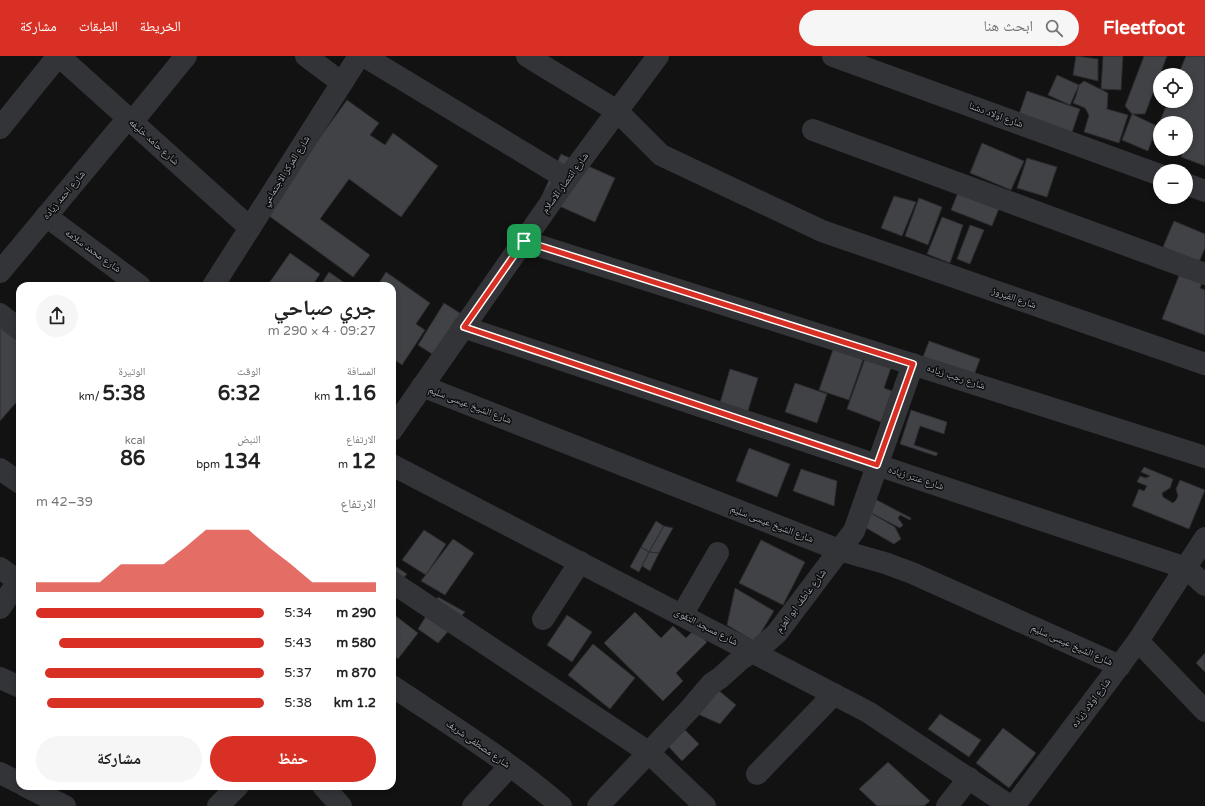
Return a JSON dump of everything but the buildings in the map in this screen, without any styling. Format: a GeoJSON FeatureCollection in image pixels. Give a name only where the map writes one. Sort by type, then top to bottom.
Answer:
{"type":"FeatureCollection","features":[{"type":"Feature","properties":{"kind":"street","name":"شارع حامد خليفه"},"geometry":{"type":"LineString","coordinates":[[58,56],[250,228]]}},
{"type":"Feature","properties":{"kind":"street"},"geometry":{"type":"LineString","coordinates":[[0,128],[58,56]]}},
{"type":"Feature","properties":{"kind":"street","name":"شارع احمد زياده"},"geometry":{"type":"LineString","coordinates":[[0,272],[46,216],[186,56]]}},
{"type":"Feature","properties":{"kind":"street"},"geometry":{"type":"LineString","coordinates":[[306,56],[342,83]]}},
{"type":"Feature","properties":{"kind":"street","name":"شارع المركز الاجتماعي"},"geometry":{"type":"LineString","coordinates":[[216,282],[359,56]]}},
{"type":"Feature","properties":{"kind":"street"},"geometry":{"type":"LineString","coordinates":[[364,56],[567,179]]}},
{"type":"Feature","properties":{"kind":"street","name":"شارع الفيروز"},"geometry":{"type":"LineString","coordinates":[[527,56],[617,112],[661,155],[822,231],[1205,364]]}},
{"type":"Feature","properties":{"kind":"street","name":"شارع انتصار الاسلام"},"geometry":{"type":"LineString","coordinates":[[396,424],[567,179],[658,56]]}},
{"type":"Feature","properties":{"kind":"street","name":"شارع اولاد دشنا"},"geometry":{"type":"LineString","coordinates":[[833,56],[1153,172]]}},
{"type":"Feature","properties":{"kind":"street"},"geometry":{"type":"LineString","coordinates":[[813,130],[1205,274]]}},
{"type":"Feature","properties":{"kind":"street"},"geometry":{"type":"LineString","coordinates":[[1193,187],[1205,191]]}},
{"type":"Feature","properties":{"kind":"street","name":"شارع محمد سلامه"},"geometry":{"type":"LineString","coordinates":[[46,216],[135,282]]}},
{"type":"Feature","properties":{"kind":"street","name":"شارع رجب زياده"},"geometry":{"type":"LineString","coordinates":[[524,241],[1205,457]]}},
{"type":"Feature","properties":{"kind":"street"},"geometry":{"type":"LineString","coordinates":[[0,314],[16,327]]}},
{"type":"Feature","properties":{"kind":"street","name":"شارع عنتر زياده"},"geometry":{"type":"LineString","coordinates":[[464,327],[1186,568]]}},
{"type":"Feature","properties":{"kind":"street","name":"شارع عاطف ابو العزم"},"geometry":{"type":"LineString","coordinates":[[598,806],[689,710],[711,684],[741,659],[760,648],[777,633],[854,531],[913,364]]}},
{"type":"Feature","properties":{"kind":"street","name":"شارع الشيخ عيسى سليم"},"geometry":{"type":"LineString","coordinates":[[422,386],[839,550],[885,563],[912,573],[1120,666]]}},
{"type":"Feature","properties":{"kind":"street","name":"شارع مسجد التقوى"},"geometry":{"type":"LineString","coordinates":[[396,467],[868,712],[1010,806]]}},
{"type":"Feature","properties":{"kind":"street"},"geometry":{"type":"LineString","coordinates":[[0,469],[16,480]]}},
{"type":"Feature","properties":{"kind":"street","name":"شارع اولاد زياده"},"geometry":{"type":"LineString","coordinates":[[1014,806],[1138,641],[1205,538]]}},
{"type":"Feature","properties":{"kind":"street"},"geometry":{"type":"LineString","coordinates":[[682,615],[718,553]]}},
{"type":"Feature","properties":{"kind":"street"},"geometry":{"type":"LineString","coordinates":[[543,618],[580,562]]}},
{"type":"Feature","properties":{"kind":"street"},"geometry":{"type":"LineString","coordinates":[[0,568],[16,578]]}},
{"type":"Feature","properties":{"kind":"street"},"geometry":{"type":"LineString","coordinates":[[1186,568],[1205,585]]}},
{"type":"Feature","properties":{"kind":"street"},"geometry":{"type":"LineString","coordinates":[[0,608],[16,584]]}},
{"type":"Feature","properties":{"kind":"street"},"geometry":{"type":"LineString","coordinates":[[396,585],[648,752],[705,806]]}},
{"type":"Feature","properties":{"kind":"street"},"geometry":{"type":"LineString","coordinates":[[1138,641],[1205,711]]}},
{"type":"Feature","properties":{"kind":"street"},"geometry":{"type":"LineString","coordinates":[[0,678],[16,685]]}},
{"type":"Feature","properties":{"kind":"street","name":"شارع مصطفى شريف"},"geometry":{"type":"LineString","coordinates":[[396,689],[510,766],[561,806]]}},
{"type":"Feature","properties":{"kind":"street"},"geometry":{"type":"LineString","coordinates":[[757,774],[834,694]]}},
{"type":"Feature","properties":{"kind":"street"},"geometry":{"type":"LineString","coordinates":[[473,806],[510,766]]}},
{"type":"Feature","properties":{"kind":"street"},"geometry":{"type":"LineString","coordinates":[[0,773],[16,781]]}},
{"type":"Feature","properties":{"kind":"street"},"geometry":{"type":"LineString","coordinates":[[946,806],[969,778]]}},
{"type":"Feature","properties":{"kind":"street"},"geometry":{"type":"LineString","coordinates":[[33,790],[65,806]]}},
{"type":"Feature","properties":{"kind":"street"},"geometry":{"type":"LineString","coordinates":[[218,806],[234,790]]}},
{"type":"Feature","properties":{"kind":"street"},"geometry":{"type":"LineString","coordinates":[[327,790],[341,806]]}},
{"type":"Feature","properties":{"kind":"route"},"geometry":{"type":"LineString","coordinates":[[524,241],[913,364],[877,465],[464,327],[524,241]]}}]}
